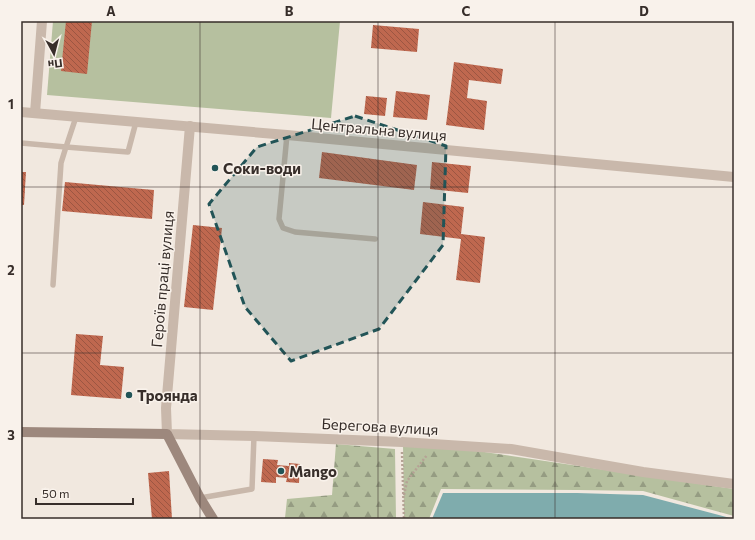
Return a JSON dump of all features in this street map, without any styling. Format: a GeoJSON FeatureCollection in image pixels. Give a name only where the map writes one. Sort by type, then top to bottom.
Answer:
{"type":"FeatureCollection","features":[{"type":"Feature","properties":{"kind":"main road","name":"Берегова вулиця"},"geometry":{"type":"LineString","coordinates":[[21,432],[167,434]]}},
{"type":"Feature","properties":{"kind":"main road"},"geometry":{"type":"LineString","coordinates":[[167,434],[200,498],[213,519]]}},
{"type":"Feature","properties":{"kind":"street"},"geometry":{"type":"LineString","coordinates":[[35,113],[42,21]]}},
{"type":"Feature","properties":{"kind":"street","name":"Центральна вулиця"},"geometry":{"type":"LineString","coordinates":[[21,112],[190,126],[734,177]]}},
{"type":"Feature","properties":{"kind":"street","name":"Героїв праці вулиця"},"geometry":{"type":"LineString","coordinates":[[167,434],[166,408],[190,126]]}},
{"type":"Feature","properties":{"kind":"street","name":"Берегова вулиця"},"geometry":{"type":"LineString","coordinates":[[167,434],[402,442],[511,449],[642,472],[734,484]]}},
{"type":"Feature","properties":{"kind":"lane"},"geometry":{"type":"LineString","coordinates":[[53,285],[61,163],[76,117]]}},
{"type":"Feature","properties":{"kind":"lane"},"geometry":{"type":"LineString","coordinates":[[21,143],[128,152],[136,122]]}},
{"type":"Feature","properties":{"kind":"lane"},"geometry":{"type":"LineString","coordinates":[[287,135],[279,219],[283,228],[295,232],[375,239]]}},
{"type":"Feature","properties":{"kind":"lane"},"geometry":{"type":"LineString","coordinates":[[200,498],[252,489],[254,436]]}},
{"type":"Feature","properties":{"kind":"path"},"geometry":{"type":"LineString","coordinates":[[402,442],[404,519]]}},
{"type":"Feature","properties":{"kind":"path"},"geometry":{"type":"LineString","coordinates":[[404,499],[407,481],[437,444]]}},
{"type":"Feature","properties":{"kind":"highlighted area"},"geometry":{"type":"Polygon","coordinates":[[[355,116],[446,146],[443,245],[379,329],[291,361],[245,307],[209,204],[257,147],[355,116]]]}},
{"type":"Feature","properties":{"kind":"green space"},"geometry":{"type":"Polygon","coordinates":[[[53,21],[340,21],[331,118],[47,95],[53,21]]]}},
{"type":"Feature","properties":{"kind":"green space"},"geometry":{"type":"Polygon","coordinates":[[[336,444],[395,449],[396,519],[282,519],[285,518],[287,499],[332,495],[336,444]]]}},
{"type":"Feature","properties":{"kind":"green space"},"geometry":{"type":"Polygon","coordinates":[[[403,445],[464,449],[734,489],[734,516],[643,491],[441,489],[429,519],[404,519],[403,445]]]}},
{"type":"Feature","properties":{"kind":"water"},"geometry":{"type":"Polygon","coordinates":[[[443,493],[577,493],[643,495],[734,519],[432,519],[443,493]]]}},
{"type":"Feature","properties":{"kind":"building"},"geometry":{"type":"Polygon","coordinates":[[[66,21],[92,21],[87,74],[61,71],[66,21]]]}},
{"type":"Feature","properties":{"kind":"building"},"geometry":{"type":"Polygon","coordinates":[[[373,25],[419,29],[417,52],[371,48],[373,25]]]}},
{"type":"Feature","properties":{"kind":"building"},"geometry":{"type":"Polygon","coordinates":[[[454,62],[503,69],[501,84],[469,80],[467,98],[487,101],[484,130],[446,125],[454,62]]]}},
{"type":"Feature","properties":{"kind":"building"},"geometry":{"type":"Polygon","coordinates":[[[396,91],[430,95],[427,120],[393,117],[396,91]]]}},
{"type":"Feature","properties":{"kind":"building"},"geometry":{"type":"Polygon","coordinates":[[[366,96],[387,98],[385,116],[364,114],[366,96]]]}},
{"type":"Feature","properties":{"kind":"building"},"geometry":{"type":"Polygon","coordinates":[[[322,152],[417,165],[414,190],[319,178],[322,152]]]}},
{"type":"Feature","properties":{"kind":"building"},"geometry":{"type":"Polygon","coordinates":[[[432,162],[471,166],[468,193],[430,189],[432,162]]]}},
{"type":"Feature","properties":{"kind":"building"},"geometry":{"type":"Polygon","coordinates":[[[21,172],[26,172],[24,205],[21,205],[21,172]]]}},
{"type":"Feature","properties":{"kind":"building"},"geometry":{"type":"Polygon","coordinates":[[[65,182],[154,190],[152,219],[62,211],[65,182]]]}},
{"type":"Feature","properties":{"kind":"building"},"geometry":{"type":"Polygon","coordinates":[[[423,202],[464,207],[461,234],[485,237],[480,283],[456,280],[461,239],[420,234],[423,202]]]}},
{"type":"Feature","properties":{"kind":"building"},"geometry":{"type":"Polygon","coordinates":[[[193,225],[222,228],[213,310],[184,307],[193,225]]]}},
{"type":"Feature","properties":{"kind":"building"},"geometry":{"type":"Polygon","coordinates":[[[76,334],[103,336],[100,365],[124,367],[121,399],[71,395],[76,334]]]}},
{"type":"Feature","properties":{"kind":"building","name":"Mango"},"geometry":{"type":"Polygon","coordinates":[[[263,459],[278,460],[277,465],[289,466],[289,463],[300,464],[299,483],[286,482],[287,478],[276,477],[276,483],[261,482],[263,459]]]}},
{"type":"Feature","properties":{"kind":"building"},"geometry":{"type":"Polygon","coordinates":[[[169,471],[172,519],[152,519],[148,473],[169,471]]]}},
{"type":"Feature","properties":{"kind":"place","name":"Соки-води"},"geometry":{"type":"Point","coordinates":[215,168]}},
{"type":"Feature","properties":{"kind":"place","name":"Троянда"},"geometry":{"type":"Point","coordinates":[129,395]}},
{"type":"Feature","properties":{"kind":"place","name":"Mango"},"geometry":{"type":"Point","coordinates":[281,471]}}]}
